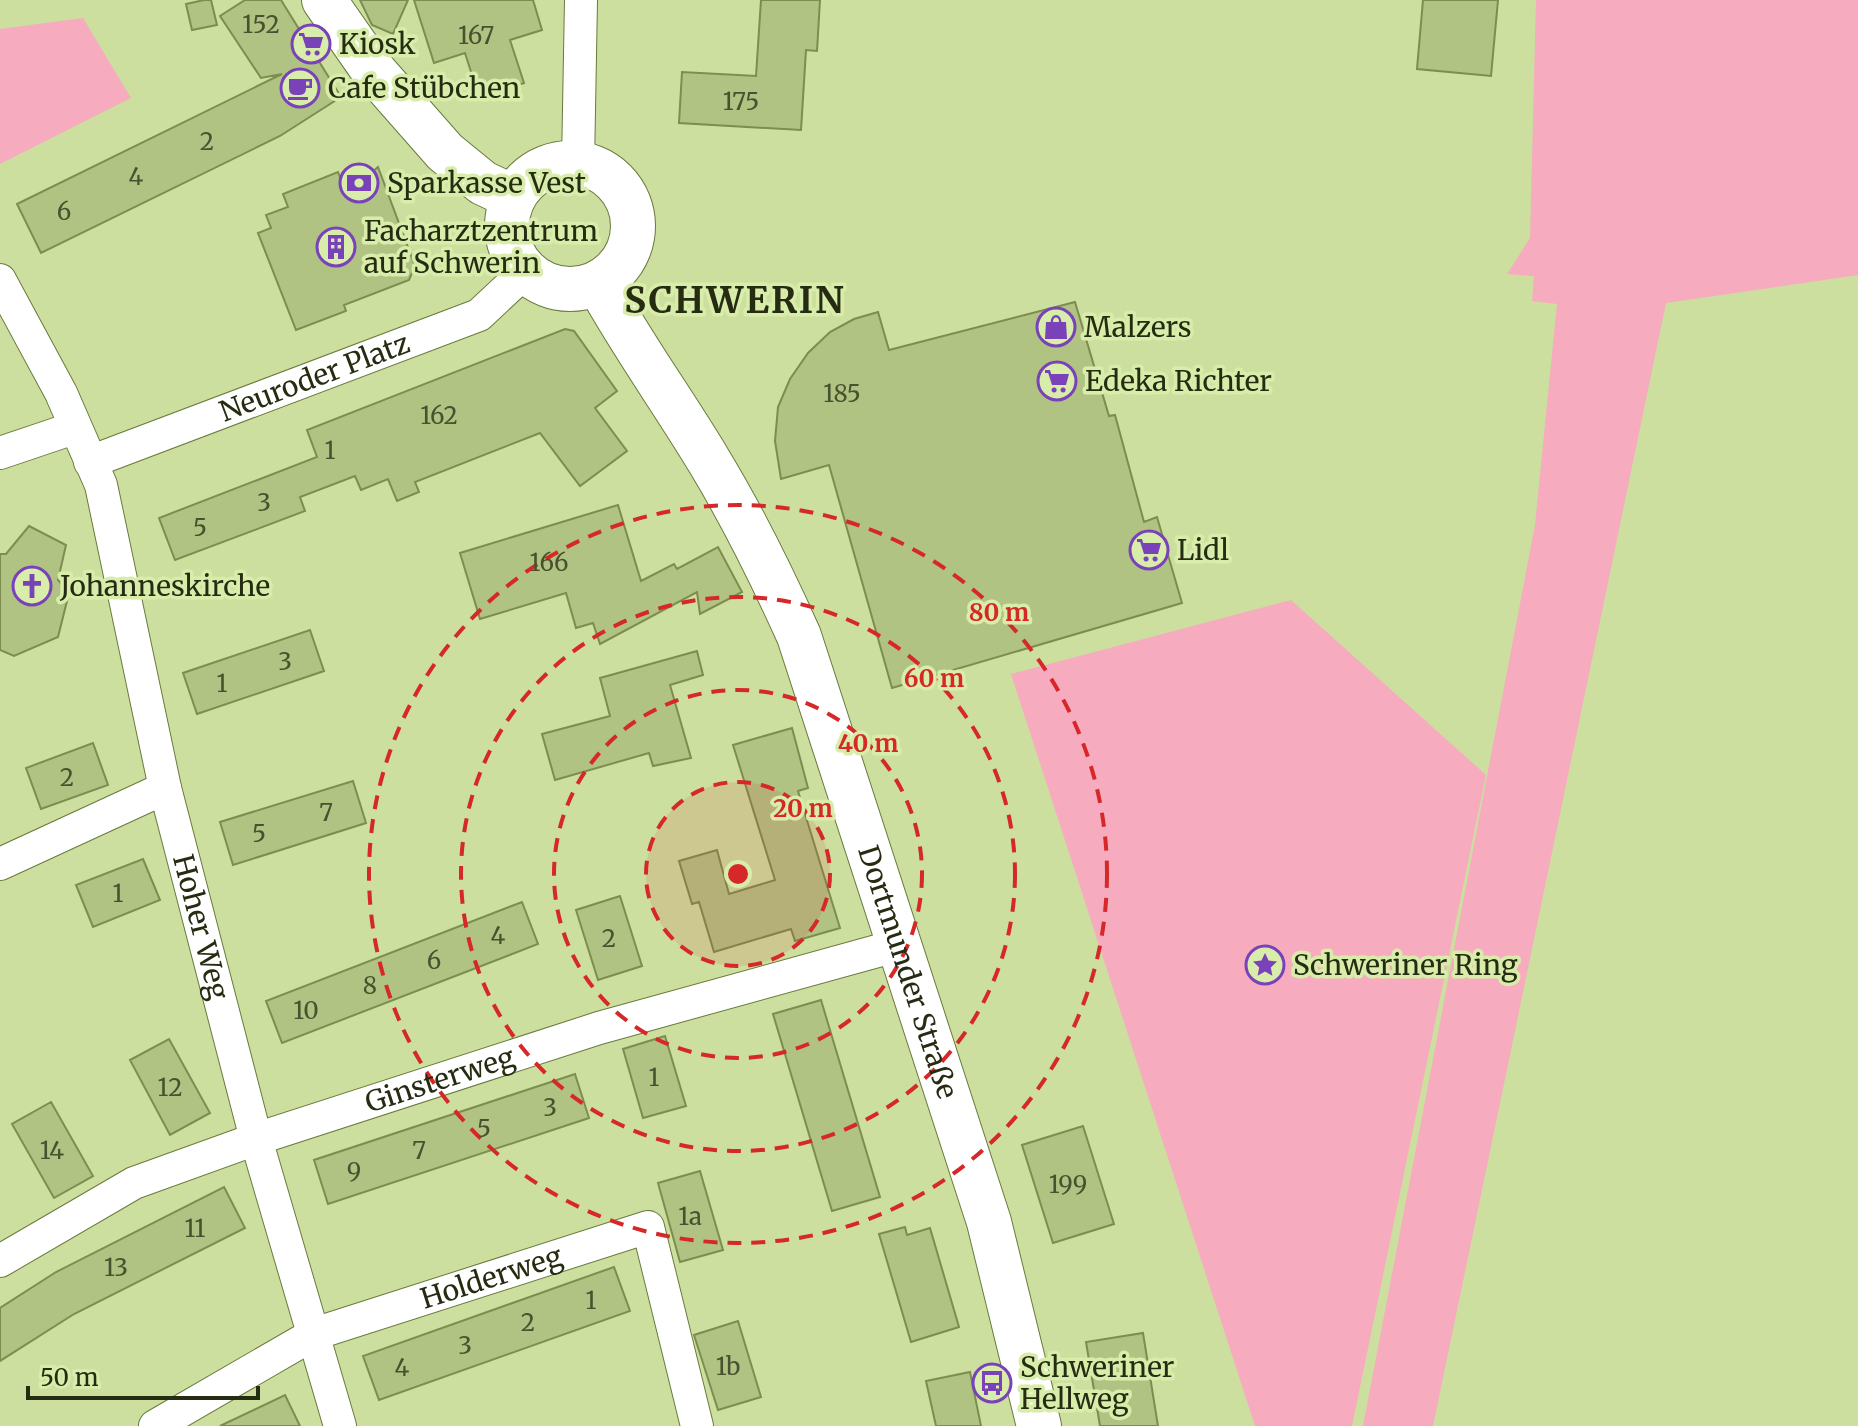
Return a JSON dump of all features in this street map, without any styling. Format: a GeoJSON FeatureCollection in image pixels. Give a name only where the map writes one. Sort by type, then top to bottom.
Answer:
{"type":"FeatureCollection","features":[{"type":"Feature","properties":{"kind":"main road"},"geometry":{"type":"LineString","coordinates":[[324,0],[372,69],[445,152],[483,183],[513,197]]}},
{"type":"Feature","properties":{"kind":"main road"},"geometry":{"type":"LineString","coordinates":[[578,164],[595,168],[620,188],[631,211],[633,233],[621,263],[598,283],[579,289],[559,289],[547,286],[525,272],[516,261],[507,236],[506,222],[513,197],[530,177],[545,168],[578,164]]}},
{"type":"Feature","properties":{"kind":"main road","name":"Dortmunder Straße"},"geometry":{"type":"LineString","coordinates":[[598,283],[618,320],[709,460],[756,546],[799,636],[992,1234],[1039,1426]]}},
{"type":"Feature","properties":{"kind":"street"},"geometry":{"type":"LineString","coordinates":[[578,164],[581,0]]}},
{"type":"Feature","properties":{"kind":"street","name":"Neuroder Platz"},"geometry":{"type":"LineString","coordinates":[[90,462],[479,315],[525,272]]}},
{"type":"Feature","properties":{"kind":"street","name":"Hoher Weg"},"geometry":{"type":"LineString","coordinates":[[0,280],[61,393],[101,485],[165,788],[256,1139],[340,1426]]}},
{"type":"Feature","properties":{"kind":"street"},"geometry":{"type":"LineString","coordinates":[[0,453],[74,428]]}},
{"type":"Feature","properties":{"kind":"street"},"geometry":{"type":"LineString","coordinates":[[0,864],[165,788]]}},
{"type":"Feature","properties":{"kind":"street","name":"Ginsterweg"},"geometry":{"type":"LineString","coordinates":[[0,1261],[134,1183],[256,1139],[599,1028],[899,945]]}},
{"type":"Feature","properties":{"kind":"street","name":"Holderweg"},"geometry":{"type":"LineString","coordinates":[[155,1426],[314,1334],[648,1227],[697,1426]]}},
{"type":"Feature","properties":{"kind":"shaded area"},"geometry":{"type":"Polygon","coordinates":[[[1536,0],[1858,0],[1858,275],[1666,303],[1433,1426],[1363,1426],[1535,525],[1557,304],[1532,301],[1534,276],[1507,274],[1530,238],[1536,0]]]}},
{"type":"Feature","properties":{"kind":"shaded area"},"geometry":{"type":"Polygon","coordinates":[[[83,18],[131,98],[0,164],[0,29],[83,18]]]}},
{"type":"Feature","properties":{"kind":"shaded area"},"geometry":{"type":"Polygon","coordinates":[[[1291,600],[1486,775],[1352,1426],[1255,1426],[1011,674],[1291,600]]]}},
{"type":"Feature","properties":{"kind":"building"},"geometry":{"type":"Polygon","coordinates":[[[211,0],[217,25],[192,30],[186,4],[211,0]]]}},
{"type":"Feature","properties":{"kind":"building"},"geometry":{"type":"Polygon","coordinates":[[[245,0],[281,0],[341,97],[280,136],[41,253],[17,204],[282,74],[261,78],[220,16],[245,0]]]}},
{"type":"Feature","properties":{"kind":"building"},"geometry":{"type":"Polygon","coordinates":[[[360,0],[408,0],[393,34],[372,25],[360,0]]]}},
{"type":"Feature","properties":{"kind":"building"},"geometry":{"type":"Polygon","coordinates":[[[414,0],[533,0],[542,30],[510,40],[524,83],[479,97],[465,53],[434,63],[414,0]]]}},
{"type":"Feature","properties":{"kind":"building"},"geometry":{"type":"Polygon","coordinates":[[[761,0],[820,0],[817,51],[806,50],[801,130],[679,123],[682,72],[756,76],[761,0]]]}},
{"type":"Feature","properties":{"kind":"building"},"geometry":{"type":"Polygon","coordinates":[[[1423,0],[1498,0],[1491,76],[1417,69],[1423,0]]]}},
{"type":"Feature","properties":{"kind":"building"},"geometry":{"type":"Polygon","coordinates":[[[378,167],[415,266],[409,280],[344,305],[346,311],[296,330],[258,233],[271,228],[266,215],[288,207],[283,194],[338,172],[340,177],[356,174],[368,176],[378,167]]]}},
{"type":"Feature","properties":{"kind":"building"},"geometry":{"type":"Polygon","coordinates":[[[1075,302],[1109,416],[1115,415],[1144,522],[1157,517],[1182,603],[892,688],[829,465],[781,479],[775,441],[778,407],[790,379],[808,353],[830,332],[854,319],[878,312],[889,350],[1075,302]]]}},
{"type":"Feature","properties":{"kind":"building"},"geometry":{"type":"Polygon","coordinates":[[[565,329],[574,331],[617,391],[595,408],[627,451],[580,486],[540,433],[415,482],[419,492],[397,501],[388,479],[361,490],[355,476],[300,497],[305,511],[175,560],[159,518],[317,457],[307,430],[565,329]]]}},
{"type":"Feature","properties":{"kind":"building"},"geometry":{"type":"Polygon","coordinates":[[[618,505],[641,581],[674,564],[677,569],[718,547],[742,592],[700,614],[697,592],[600,644],[593,623],[576,628],[566,593],[480,619],[460,553],[618,505]]]}},
{"type":"Feature","properties":{"kind":"building","name":"Johanneskirche"},"geometry":{"type":"Polygon","coordinates":[[[29,526],[66,545],[58,580],[69,593],[58,637],[14,656],[0,650],[0,554],[6,554],[29,526]]]}},
{"type":"Feature","properties":{"kind":"building"},"geometry":{"type":"Polygon","coordinates":[[[310,630],[324,671],[197,714],[183,673],[310,630]]]}},
{"type":"Feature","properties":{"kind":"building"},"geometry":{"type":"Polygon","coordinates":[[[697,651],[703,675],[670,685],[691,758],[653,766],[649,753],[555,780],[542,734],[610,716],[600,678],[697,651]]]}},
{"type":"Feature","properties":{"kind":"building"},"geometry":{"type":"Polygon","coordinates":[[[792,728],[808,788],[798,791],[840,928],[795,941],[791,929],[714,952],[699,902],[692,904],[679,861],[717,850],[729,894],[775,880],[733,745],[792,728]]]}},
{"type":"Feature","properties":{"kind":"building"},"geometry":{"type":"Polygon","coordinates":[[[93,743],[108,785],[41,809],[26,768],[93,743]]]}},
{"type":"Feature","properties":{"kind":"building"},"geometry":{"type":"Polygon","coordinates":[[[353,781],[366,823],[233,865],[220,822],[353,781]]]}},
{"type":"Feature","properties":{"kind":"building"},"geometry":{"type":"Polygon","coordinates":[[[143,859],[160,900],[93,927],[76,885],[143,859]]]}},
{"type":"Feature","properties":{"kind":"building"},"geometry":{"type":"Polygon","coordinates":[[[620,896],[642,966],[598,980],[576,910],[620,896]]]}},
{"type":"Feature","properties":{"kind":"building"},"geometry":{"type":"Polygon","coordinates":[[[522,902],[538,944],[282,1043],[266,1001],[522,902]]]}},
{"type":"Feature","properties":{"kind":"building"},"geometry":{"type":"Polygon","coordinates":[[[821,1000],[880,1197],[832,1211],[773,1014],[821,1000]]]}},
{"type":"Feature","properties":{"kind":"building"},"geometry":{"type":"Polygon","coordinates":[[[665,1036],[686,1106],[643,1118],[623,1049],[665,1036]]]}},
{"type":"Feature","properties":{"kind":"building"},"geometry":{"type":"Polygon","coordinates":[[[169,1039],[210,1113],[170,1135],[130,1060],[169,1039]]]}},
{"type":"Feature","properties":{"kind":"building"},"geometry":{"type":"Polygon","coordinates":[[[575,1074],[589,1118],[328,1204],[314,1160],[575,1074]]]}},
{"type":"Feature","properties":{"kind":"building"},"geometry":{"type":"Polygon","coordinates":[[[51,1102],[93,1176],[54,1198],[12,1124],[51,1102]]]}},
{"type":"Feature","properties":{"kind":"building"},"geometry":{"type":"Polygon","coordinates":[[[1083,1126],[1114,1224],[1053,1243],[1022,1145],[1083,1126]]]}},
{"type":"Feature","properties":{"kind":"building"},"geometry":{"type":"Polygon","coordinates":[[[700,1171],[723,1250],[680,1262],[658,1183],[700,1171]]]}},
{"type":"Feature","properties":{"kind":"building"},"geometry":{"type":"Polygon","coordinates":[[[224,1187],[245,1228],[74,1314],[0,1361],[0,1308],[56,1272],[224,1187]]]}},
{"type":"Feature","properties":{"kind":"building"},"geometry":{"type":"Polygon","coordinates":[[[905,1227],[907,1235],[930,1228],[959,1327],[911,1342],[879,1234],[905,1227]]]}},
{"type":"Feature","properties":{"kind":"building"},"geometry":{"type":"Polygon","coordinates":[[[614,1267],[630,1311],[379,1400],[363,1356],[614,1267]]]}},
{"type":"Feature","properties":{"kind":"building"},"geometry":{"type":"Polygon","coordinates":[[[738,1321],[761,1397],[718,1410],[694,1335],[738,1321]]]}},
{"type":"Feature","properties":{"kind":"building"},"geometry":{"type":"Polygon","coordinates":[[[1143,1333],[1158,1426],[1100,1426],[1086,1342],[1143,1333]]]}},
{"type":"Feature","properties":{"kind":"building"},"geometry":{"type":"Polygon","coordinates":[[[970,1372],[981,1426],[936,1426],[926,1381],[970,1372]]]}},
{"type":"Feature","properties":{"kind":"building"},"geometry":{"type":"Polygon","coordinates":[[[285,1395],[300,1426],[220,1426],[285,1395]]]}},
{"type":"Feature","properties":{"kind":"place","name":"Kiosk"},"geometry":{"type":"Point","coordinates":[311,44]}},
{"type":"Feature","properties":{"kind":"place","name":"Cafe Stübchen"},"geometry":{"type":"Point","coordinates":[300,88]}},
{"type":"Feature","properties":{"kind":"place","name":"Sparkasse Vest"},"geometry":{"type":"Point","coordinates":[359,183]}},
{"type":"Feature","properties":{"kind":"place","name":"Facharztzentrum auf Schwerin"},"geometry":{"type":"Point","coordinates":[336,247]}},
{"type":"Feature","properties":{"kind":"place","name":"Malzers"},"geometry":{"type":"Point","coordinates":[1056,327]}},
{"type":"Feature","properties":{"kind":"place","name":"Edeka Richter"},"geometry":{"type":"Point","coordinates":[1057,381]}},
{"type":"Feature","properties":{"kind":"place","name":"Lidl"},"geometry":{"type":"Point","coordinates":[1149,550]}},
{"type":"Feature","properties":{"kind":"place","name":"Johanneskirche"},"geometry":{"type":"Point","coordinates":[32,586]}},
{"type":"Feature","properties":{"kind":"place","name":"Schweriner Ring"},"geometry":{"type":"Point","coordinates":[1265,965]}},
{"type":"Feature","properties":{"kind":"place","name":"Schweriner Hellweg"},"geometry":{"type":"Point","coordinates":[992,1383]}},
{"type":"Feature","properties":{"kind":"district","name":"SCHWERIN"},"geometry":{"type":"Point","coordinates":[735,300]}}]}
